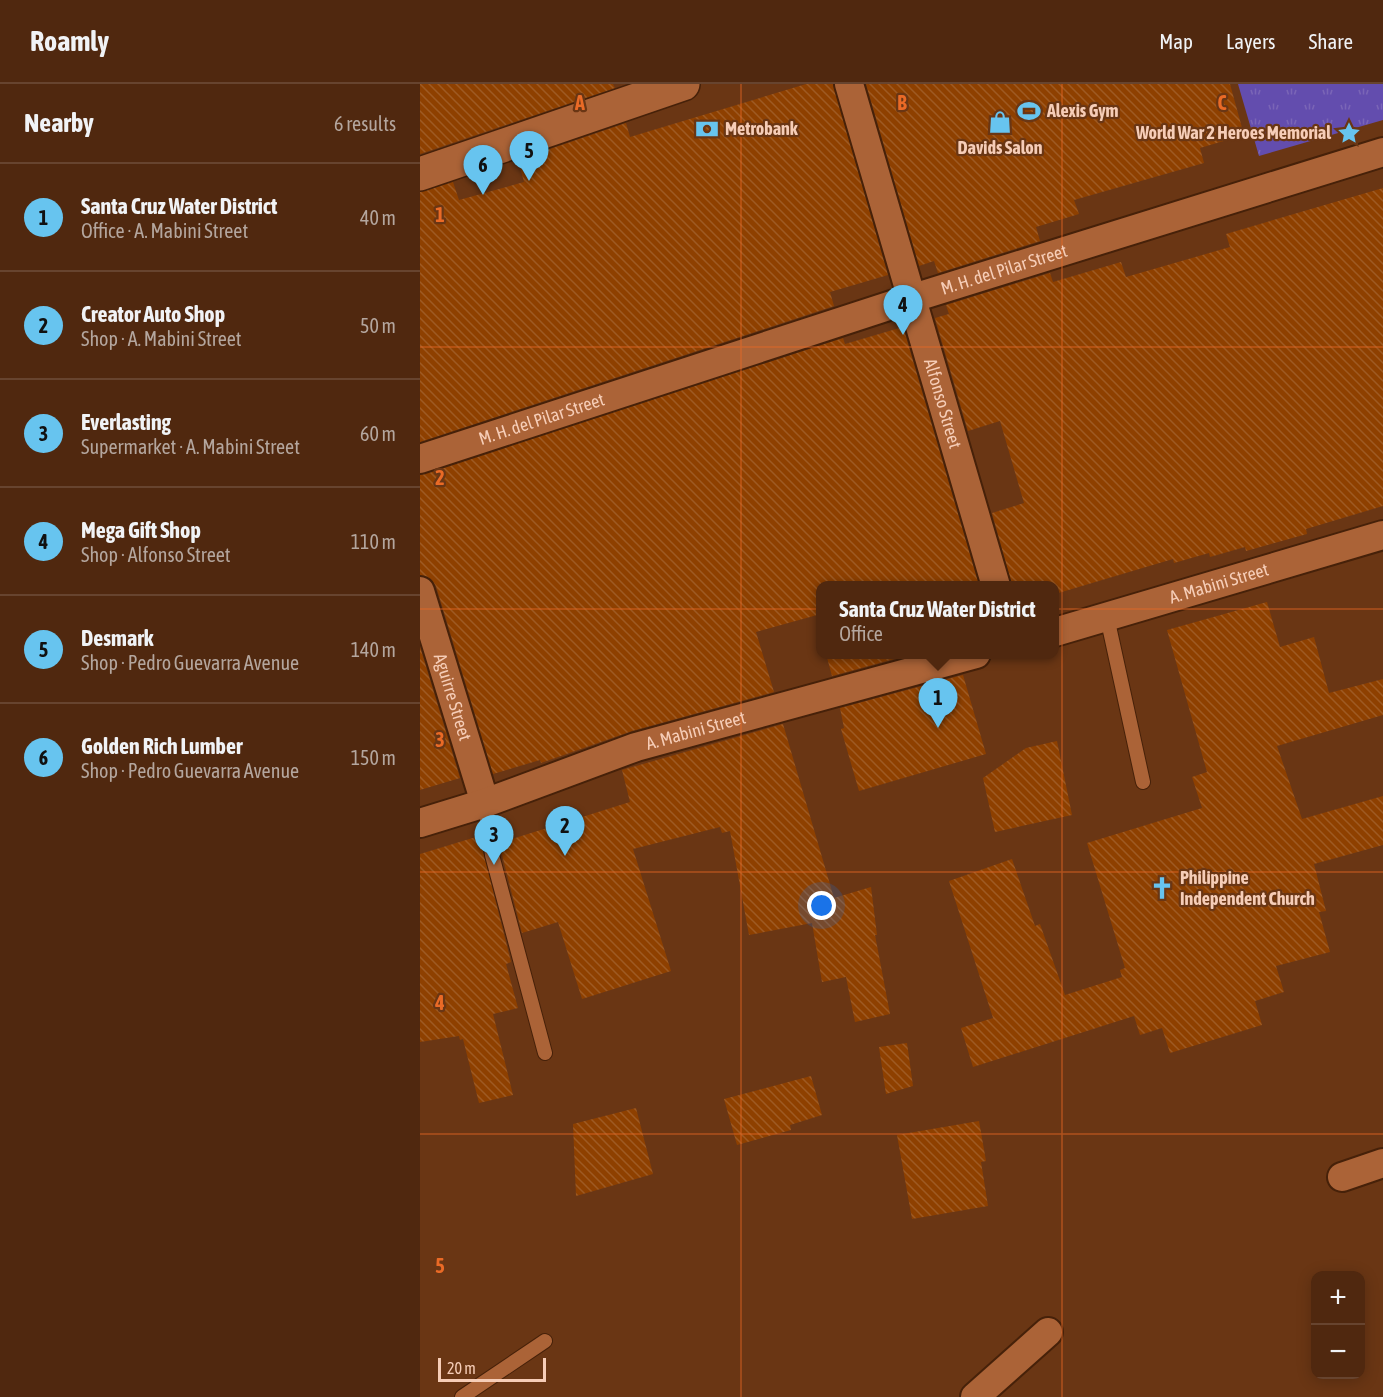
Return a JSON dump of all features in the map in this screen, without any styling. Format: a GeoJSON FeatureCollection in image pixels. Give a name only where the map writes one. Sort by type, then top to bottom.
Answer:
{"type":"FeatureCollection","features":[{"type":"Feature","properties":{"kind":"main road"},"geometry":{"type":"LineString","coordinates":[[420,174],[683,84]]}},
{"type":"Feature","properties":{"kind":"street","name":"Alfonso Street"},"geometry":{"type":"LineString","coordinates":[[849,84],[910,299],[995,581]]}},
{"type":"Feature","properties":{"kind":"street","name":"M. H. del Pilar Street"},"geometry":{"type":"LineString","coordinates":[[420,459],[910,299],[1383,152]]}},
{"type":"Feature","properties":{"kind":"street","name":"A. Mabini Street"},"geometry":{"type":"LineString","coordinates":[[1059,631],[1383,535]]}},
{"type":"Feature","properties":{"kind":"street","name":"Aguirre Street"},"geometry":{"type":"LineString","coordinates":[[420,591],[485,803]]}},
{"type":"Feature","properties":{"kind":"street","name":"A. Mabini Street"},"geometry":{"type":"LineString","coordinates":[[420,823],[485,803],[636,747],[958,659]]}},
{"type":"Feature","properties":{"kind":"street"},"geometry":{"type":"LineString","coordinates":[[1342,1178],[1383,1162]]}},
{"type":"Feature","properties":{"kind":"street"},"geometry":{"type":"LineString","coordinates":[[975,1397],[1048,1332]]}},
{"type":"Feature","properties":{"kind":"lane"},"geometry":{"type":"LineString","coordinates":[[1107,617],[1143,782]]}},
{"type":"Feature","properties":{"kind":"lane"},"geometry":{"type":"LineString","coordinates":[[485,803],[492,855],[545,1053]]}},
{"type":"Feature","properties":{"kind":"lane"},"geometry":{"type":"LineString","coordinates":[[462,1397],[545,1341]]}},
{"type":"Feature","properties":{"kind":"green space"},"geometry":{"type":"Polygon","coordinates":[[[1238,84],[1383,84],[1383,120],[1259,156],[1238,84]]]}},
{"type":"Feature","properties":{"kind":"building"},"geometry":{"type":"Polygon","coordinates":[[[420,84],[613,84],[615,88],[420,154],[420,84]]]}},
{"type":"Feature","properties":{"kind":"building"},"geometry":{"type":"Polygon","coordinates":[[[806,84],[833,84],[888,275],[830,292],[834,306],[420,442],[420,192],[453,182],[459,200],[524,182],[518,160],[626,123],[630,137],[806,84]]]}},
{"type":"Feature","properties":{"kind":"building"},"geometry":{"type":"Polygon","coordinates":[[[866,84],[1230,84],[1244,135],[1200,148],[1204,163],[1074,200],[1079,214],[1036,227],[1040,241],[938,273],[934,261],[919,266],[866,84]]]}},
{"type":"Feature","properties":{"kind":"building"},"geometry":{"type":"Polygon","coordinates":[[[1383,188],[1383,506],[1306,529],[1307,534],[1246,551],[1245,547],[1210,557],[1209,553],[1174,563],[1173,559],[1059,593],[1059,581],[1011,581],[992,513],[1024,503],[1000,421],[968,431],[935,318],[949,314],[946,305],[1050,273],[1053,282],[1121,262],[1126,277],[1230,247],[1226,234],[1383,188]]]}},
{"type":"Feature","properties":{"kind":"building"},"geometry":{"type":"Polygon","coordinates":[[[903,327],[978,581],[816,581],[816,615],[756,632],[774,692],[632,731],[541,763],[540,760],[493,774],[436,586],[431,579],[420,575],[420,475],[843,338],[845,344],[903,327]]]}},
{"type":"Feature","properties":{"kind":"building"},"geometry":{"type":"Polygon","coordinates":[[[1267,602],[1280,647],[1314,637],[1329,693],[1383,679],[1383,715],[1277,746],[1302,819],[1383,796],[1383,845],[1314,864],[1326,911],[1319,912],[1330,952],[1276,966],[1284,992],[1255,1001],[1262,1025],[1170,1053],[1162,1028],[1140,1035],[1134,1016],[973,1067],[961,1028],[993,1018],[949,881],[1012,859],[1035,926],[1040,924],[1065,995],[1122,977],[1120,970],[1125,968],[1087,843],[1202,808],[1192,777],[1207,772],[1167,630],[1267,602]]]}},
{"type":"Feature","properties":{"kind":"building"},"geometry":{"type":"Polygon","coordinates":[[[420,647],[460,778],[420,790],[420,647]]]}},
{"type":"Feature","properties":{"kind":"building"},"geometry":{"type":"Polygon","coordinates":[[[827,659],[894,659],[832,676],[827,659]]]}},
{"type":"Feature","properties":{"kind":"building"},"geometry":{"type":"Polygon","coordinates":[[[963,675],[986,754],[859,791],[841,729],[844,728],[840,708],[963,675]]]}},
{"type":"Feature","properties":{"kind":"building"},"geometry":{"type":"Polygon","coordinates":[[[783,724],[834,898],[871,887],[877,935],[875,935],[890,1014],[855,1022],[846,977],[822,982],[812,923],[749,935],[730,831],[722,833],[720,827],[633,849],[671,971],[582,999],[558,922],[522,933],[499,843],[630,802],[622,770],[783,724]]]}},
{"type":"Feature","properties":{"kind":"building"},"geometry":{"type":"Polygon","coordinates":[[[1057,741],[1072,815],[995,832],[983,778],[1026,748],[1057,741]]]}},
{"type":"Feature","properties":{"kind":"building"},"geometry":{"type":"Polygon","coordinates":[[[476,837],[480,849],[482,848],[511,962],[506,964],[518,1008],[493,1014],[513,1095],[479,1103],[463,1039],[460,1040],[459,1036],[420,1042],[420,854],[476,837]]]}},
{"type":"Feature","properties":{"kind":"building"},"geometry":{"type":"Polygon","coordinates":[[[907,1043],[913,1086],[886,1094],[879,1047],[907,1043]]]}},
{"type":"Feature","properties":{"kind":"building"},"geometry":{"type":"Polygon","coordinates":[[[811,1076],[822,1115],[790,1125],[791,1130],[737,1145],[724,1099],[811,1076]]]}},
{"type":"Feature","properties":{"kind":"building"},"geometry":{"type":"Polygon","coordinates":[[[636,1108],[653,1174],[576,1196],[573,1124],[636,1108]]]}},
{"type":"Feature","properties":{"kind":"building"},"geometry":{"type":"Polygon","coordinates":[[[979,1121],[986,1161],[981,1162],[988,1206],[912,1219],[897,1135],[979,1121]]]}},
{"type":"Feature","properties":{"kind":"place","name":"Alexis Gym"},"geometry":{"type":"Point","coordinates":[1029,111]}},
{"type":"Feature","properties":{"kind":"place","name":"Davids Salon"},"geometry":{"type":"Point","coordinates":[1000,122]}},
{"type":"Feature","properties":{"kind":"place","name":"Metrobank"},"geometry":{"type":"Point","coordinates":[707,129]}},
{"type":"Feature","properties":{"kind":"place","name":"World War 2 Heroes Memorial"},"geometry":{"type":"Point","coordinates":[1349,133]}},
{"type":"Feature","properties":{"kind":"place","name":"Desmark"},"geometry":{"type":"Point","coordinates":[529,181]}},
{"type":"Feature","properties":{"kind":"place","name":"Golden Rich Lumber"},"geometry":{"type":"Point","coordinates":[483,195]}},
{"type":"Feature","properties":{"kind":"place","name":"Mega Gift Shop"},"geometry":{"type":"Point","coordinates":[903,335]}},
{"type":"Feature","properties":{"kind":"place","name":"Santa Cruz Water District"},"geometry":{"type":"Point","coordinates":[938,728]}},
{"type":"Feature","properties":{"kind":"place","name":"Creator Auto Shop"},"geometry":{"type":"Point","coordinates":[565,856]}},
{"type":"Feature","properties":{"kind":"place","name":"Everlasting"},"geometry":{"type":"Point","coordinates":[494,865]}},
{"type":"Feature","properties":{"kind":"place","name":"Philippine Independent Church"},"geometry":{"type":"Point","coordinates":[1162,888]}}]}
